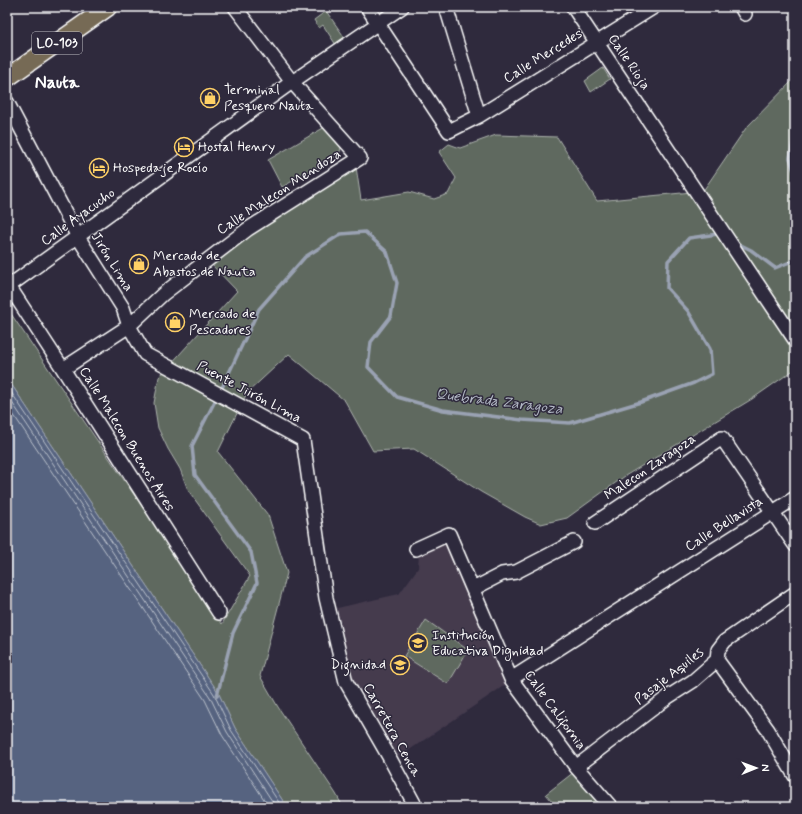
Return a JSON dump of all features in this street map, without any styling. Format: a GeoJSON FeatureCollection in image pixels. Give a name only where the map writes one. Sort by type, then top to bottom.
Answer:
{"type":"FeatureCollection","features":[{"type":"Feature","properties":{"kind":"main road","name":"LO-103"},"geometry":{"type":"LineString","coordinates":[[7,78],[108,7]]}},
{"type":"Feature","properties":{"kind":"street"},"geometry":{"type":"LineString","coordinates":[[235,7],[292,82]]}},
{"type":"Feature","properties":{"kind":"street"},"geometry":{"type":"LineString","coordinates":[[367,7],[378,22]]}},
{"type":"Feature","properties":{"kind":"street","name":"Calle Ayacucho"},"geometry":{"type":"LineString","coordinates":[[8,285],[78,237],[292,82],[402,7]]}},
{"type":"Feature","properties":{"kind":"street"},"geometry":{"type":"LineString","coordinates":[[446,7],[479,116]]}},
{"type":"Feature","properties":{"kind":"street","name":"Calle Rioja"},"geometry":{"type":"LineString","coordinates":[[573,7],[795,340]]}},
{"type":"Feature","properties":{"kind":"street","name":"Calle Mercedes"},"geometry":{"type":"LineString","coordinates":[[378,22],[449,131],[479,116],[654,7]]}},
{"type":"Feature","properties":{"kind":"street","name":"Calle Malecon Mendoza"},"geometry":{"type":"LineString","coordinates":[[64,369],[129,326],[163,294],[248,229],[360,158],[292,82]]}},
{"type":"Feature","properties":{"kind":"street","name":"Jirón Lima"},"geometry":{"type":"LineString","coordinates":[[7,102],[78,237],[123,308],[129,326],[145,354]]}},
{"type":"Feature","properties":{"kind":"street","name":"Calle Malecon Buenos Aires"},"geometry":{"type":"LineString","coordinates":[[8,285],[64,369],[219,613]]}},
{"type":"Feature","properties":{"kind":"street","name":"Puente Jiirón Lima"},"geometry":{"type":"LineString","coordinates":[[145,354],[302,440],[326,598]]}},
{"type":"Feature","properties":{"kind":"street","name":"Malecon Zaragoza"},"geometry":{"type":"LineString","coordinates":[[595,523],[722,438],[772,512]]}},
{"type":"Feature","properties":{"kind":"street","name":"Calle Bellavista"},"geometry":{"type":"LineString","coordinates":[[512,679],[795,498]]}},
{"type":"Feature","properties":{"kind":"street"},"geometry":{"type":"LineString","coordinates":[[772,512],[795,545]]}},
{"type":"Feature","properties":{"kind":"street","name":"Calle California"},"geometry":{"type":"LineString","coordinates":[[416,549],[449,534],[512,679],[576,766],[611,807]]}},
{"type":"Feature","properties":{"kind":"street"},"geometry":{"type":"LineString","coordinates":[[473,589],[502,574],[516,572],[574,542]]}},
{"type":"Feature","properties":{"kind":"street","name":"Pasaje Aquiles"},"geometry":{"type":"LineString","coordinates":[[576,766],[668,697],[717,664],[718,650],[725,641],[795,593]]}},
{"type":"Feature","properties":{"kind":"street","name":"Carretera Cenca"},"geometry":{"type":"LineString","coordinates":[[326,598],[346,682],[416,807]]}},
{"type":"Feature","properties":{"kind":"street"},"geometry":{"type":"LineString","coordinates":[[717,664],[763,723],[795,776]]}},
{"type":"Feature","properties":{"kind":"shaded area","name":"Institución Educativa Dignidad"},"geometry":{"type":"Polygon","coordinates":[[[447,539],[508,683],[399,757],[353,678],[337,608],[399,594],[418,568],[419,551],[447,539]]]}},
{"type":"Feature","properties":{"kind":"green space"},"geometry":{"type":"Polygon","coordinates":[[[326,11],[345,38],[336,45],[323,25],[319,28],[314,20],[326,11]]]}},
{"type":"Feature","properties":{"kind":"green space"},"geometry":{"type":"Polygon","coordinates":[[[603,68],[610,79],[591,92],[585,81],[603,68]]]}},
{"type":"Feature","properties":{"kind":"green space"},"geometry":{"type":"Polygon","coordinates":[[[795,78],[795,369],[752,399],[625,476],[567,518],[541,524],[525,517],[481,492],[414,449],[373,451],[345,401],[289,354],[247,393],[218,452],[268,515],[287,573],[260,676],[278,707],[336,794],[343,807],[287,807],[235,728],[218,692],[7,378],[7,308],[222,624],[250,576],[188,490],[180,469],[158,428],[154,403],[159,377],[237,291],[211,264],[237,243],[356,167],[361,200],[409,192],[434,199],[448,194],[456,178],[439,152],[449,144],[460,148],[496,135],[557,137],[597,201],[703,191],[746,128],[795,78]]]}},
{"type":"Feature","properties":{"kind":"green space"},"geometry":{"type":"Polygon","coordinates":[[[325,127],[341,148],[339,155],[282,187],[268,160],[325,127]]]}},
{"type":"Feature","properties":{"kind":"green space"},"geometry":{"type":"Polygon","coordinates":[[[426,620],[468,650],[448,684],[404,656],[426,620]]]}},
{"type":"Feature","properties":{"kind":"green space"},"geometry":{"type":"Polygon","coordinates":[[[574,772],[603,807],[557,807],[546,794],[574,772]]]}},
{"type":"Feature","properties":{"kind":"water"},"geometry":{"type":"Polygon","coordinates":[[[7,378],[218,692],[235,728],[287,807],[7,807],[7,378]]]}},
{"type":"Feature","properties":{"kind":"waterway","name":"Quebrada Zaragoza"},"geometry":{"type":"LineString","coordinates":[[795,130],[790,158],[795,175]]}},
{"type":"Feature","properties":{"kind":"waterway","name":"Quebrada Zaragoza"},"geometry":{"type":"LineString","coordinates":[[220,392],[259,309],[305,257],[341,234],[365,232],[387,252],[397,283],[391,316],[371,342],[368,367],[397,397],[443,410],[522,420],[570,423],[641,402],[694,383],[712,374],[710,349],[688,311],[667,288],[668,261],[689,238],[718,234],[721,235]]}},
{"type":"Feature","properties":{"kind":"waterway","name":"Quebrada Zaragoza"},"geometry":{"type":"LineString","coordinates":[[735,242],[751,250],[775,268],[795,260]]}},
{"type":"Feature","properties":{"kind":"waterway","name":"Quebrada Zaragoza"},"geometry":{"type":"LineString","coordinates":[[217,397],[192,446],[195,475],[251,552],[257,583],[233,633],[217,696]]}},
{"type":"Feature","properties":{"kind":"place","name":"Terminal Pesquero Nauta"},"geometry":{"type":"Point","coordinates":[210,98]}},
{"type":"Feature","properties":{"kind":"place","name":"Hostal Henry"},"geometry":{"type":"Point","coordinates":[184,147]}},
{"type":"Feature","properties":{"kind":"place","name":"Hospedaje Rocío"},"geometry":{"type":"Point","coordinates":[99,168]}},
{"type":"Feature","properties":{"kind":"place","name":"Mercado de Abastos de Nauta"},"geometry":{"type":"Point","coordinates":[139,264]}},
{"type":"Feature","properties":{"kind":"place","name":"Mercado de Pescadores"},"geometry":{"type":"Point","coordinates":[175,322]}},
{"type":"Feature","properties":{"kind":"place","name":"Institución Educativa Dignidad"},"geometry":{"type":"Point","coordinates":[418,643]}},
{"type":"Feature","properties":{"kind":"place","name":"Dignidad"},"geometry":{"type":"Point","coordinates":[400,665]}},
{"type":"Feature","properties":{"kind":"district","name":"Nauta"},"geometry":{"type":"Point","coordinates":[57,83]}}]}
